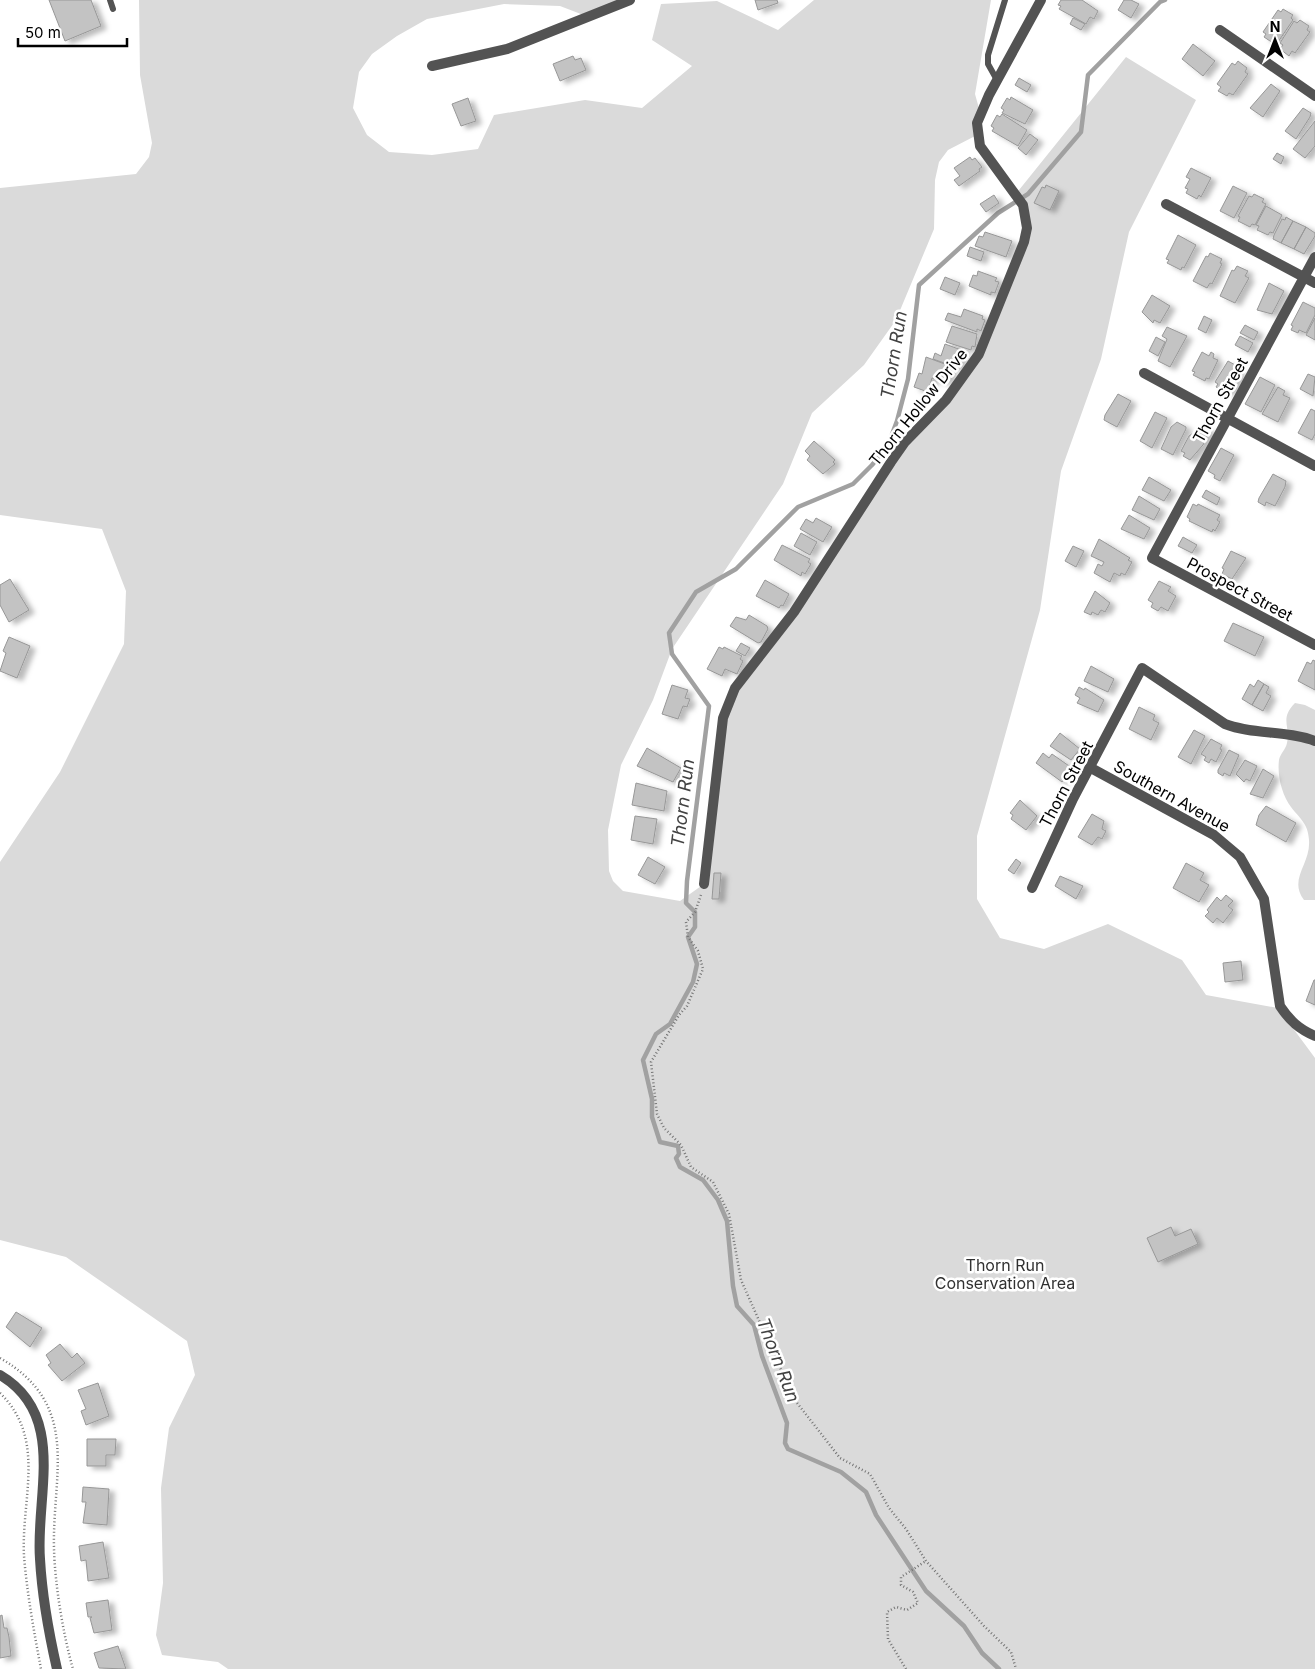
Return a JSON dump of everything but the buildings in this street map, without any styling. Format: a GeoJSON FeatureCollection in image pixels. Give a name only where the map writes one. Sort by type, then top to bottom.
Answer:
{"type":"FeatureCollection","features":[{"type":"Feature","properties":{"kind":"street"},"geometry":{"type":"LineString","coordinates":[[432,66],[507,49],[630,0]]}},
{"type":"Feature","properties":{"kind":"street","name":"Thorn Hollow Drive"},"geometry":{"type":"LineString","coordinates":[[704,884],[723,718],[728,700],[735,688],[794,612],[905,442],[946,400],[980,354],[1024,242],[1027,228],[1023,205],[990,163],[980,146],[977,135],[980,112],[1041,0]]}},
{"type":"Feature","properties":{"kind":"street"},"geometry":{"type":"LineString","coordinates":[[1220,30],[1315,96]]}},
{"type":"Feature","properties":{"kind":"street"},"geometry":{"type":"LineString","coordinates":[[1166,204],[1315,283]]}},
{"type":"Feature","properties":{"kind":"street","name":"Thorn Street"},"geometry":{"type":"LineString","coordinates":[[1152,558],[1315,257]]}},
{"type":"Feature","properties":{"kind":"street"},"geometry":{"type":"LineString","coordinates":[[1144,373],[1315,466]]}},
{"type":"Feature","properties":{"kind":"street","name":"Prospect Street"},"geometry":{"type":"LineString","coordinates":[[1152,558],[1315,645]]}},
{"type":"Feature","properties":{"kind":"street","name":"Thorn Street"},"geometry":{"type":"LineString","coordinates":[[1032,888],[1047,852],[1142,668],[1225,724],[1235,728],[1302,736],[1315,741]]}},
{"type":"Feature","properties":{"kind":"street","name":"Southern Avenue"},"geometry":{"type":"LineString","coordinates":[[1091,768],[1214,835],[1240,857],[1264,899],[1280,1006],[1289,1020],[1302,1030],[1315,1036]]}},
{"type":"Feature","properties":{"kind":"street"},"geometry":{"type":"LineString","coordinates":[[0,1375],[16,1388],[27,1401],[41,1430],[44,1463],[40,1559],[57,1669]]}},
{"type":"Feature","properties":{"kind":"lane"},"geometry":{"type":"LineString","coordinates":[[110,0],[113,9]]}},
{"type":"Feature","properties":{"kind":"lane"},"geometry":{"type":"LineString","coordinates":[[998,80],[988,64],[988,55],[1005,0]]}},
{"type":"Feature","properties":{"kind":"path"},"geometry":{"type":"LineString","coordinates":[[704,884],[699,906],[686,922],[688,937],[698,951],[703,970],[687,1006],[651,1062],[657,1114],[664,1128],[682,1146],[691,1167],[713,1182],[729,1214],[741,1280],[794,1400],[840,1458],[870,1474],[888,1508],[906,1529],[926,1560],[984,1626],[1012,1652],[1016,1669]]}},
{"type":"Feature","properties":{"kind":"path"},"geometry":{"type":"LineString","coordinates":[[906,1669],[888,1638],[887,1612],[896,1607],[907,1610],[918,1603],[913,1592],[901,1585],[901,1577],[926,1560]]}},
{"type":"Feature","properties":{"kind":"green space","name":"Thorn Run Conservation Area"},"geometry":{"type":"Polygon","coordinates":[[[139,0],[630,0],[586,16],[560,6],[504,4],[427,19],[397,36],[372,54],[359,72],[353,108],[367,135],[389,152],[432,155],[478,149],[494,115],[585,100],[642,108],[692,66],[652,40],[661,4],[717,1],[778,30],[814,0],[991,0],[975,94],[980,112],[977,135],[948,150],[939,162],[935,180],[934,229],[896,320],[864,365],[812,413],[783,484],[672,649],[653,700],[621,765],[608,830],[609,871],[613,881],[623,891],[680,901],[704,884],[728,700],[769,645],[891,462],[965,375],[1027,228],[1015,195],[1126,57],[1196,100],[1129,232],[1101,359],[1061,471],[1040,610],[977,836],[977,899],[1000,938],[1044,949],[1108,924],[1182,960],[1206,995],[1278,1008],[1315,1058],[1315,1669],[228,1669],[218,1662],[162,1655],[156,1635],[163,1583],[161,1488],[169,1428],[195,1375],[187,1341],[66,1257],[0,1240],[0,862],[60,772],[124,644],[126,591],[102,529],[0,515],[0,188],[136,174],[149,157],[152,143],[140,75],[139,0]]]}},
{"type":"Feature","properties":{"kind":"green space"},"geometry":{"type":"Polygon","coordinates":[[[1295,703],[1315,710],[1315,900],[1304,900],[1298,885],[1309,849],[1308,834],[1303,822],[1285,797],[1279,772],[1280,758],[1288,737],[1286,718],[1295,703]]]}},
{"type":"Feature","properties":{"kind":"waterway","name":"Thorn Run"},"geometry":{"type":"LineString","coordinates":[[999,1669],[982,1653],[964,1626],[926,1591],[876,1515],[866,1492],[841,1472],[788,1449],[785,1443],[787,1423],[762,1356],[754,1325],[737,1306],[733,1286],[727,1221],[718,1200],[703,1180],[680,1167],[676,1158],[679,1154],[678,1146],[660,1142],[652,1117],[652,1099],[643,1060],[656,1034],[670,1024],[693,982],[697,964],[688,937],[695,927],[695,912],[686,903],[687,881],[709,706],[672,654],[669,633],[696,592],[736,569],[798,507],[853,484],[888,445],[897,421],[908,379],[919,285],[998,213],[1028,194],[1081,132],[1088,75],[1160,2],[1165,0]]}}]}
